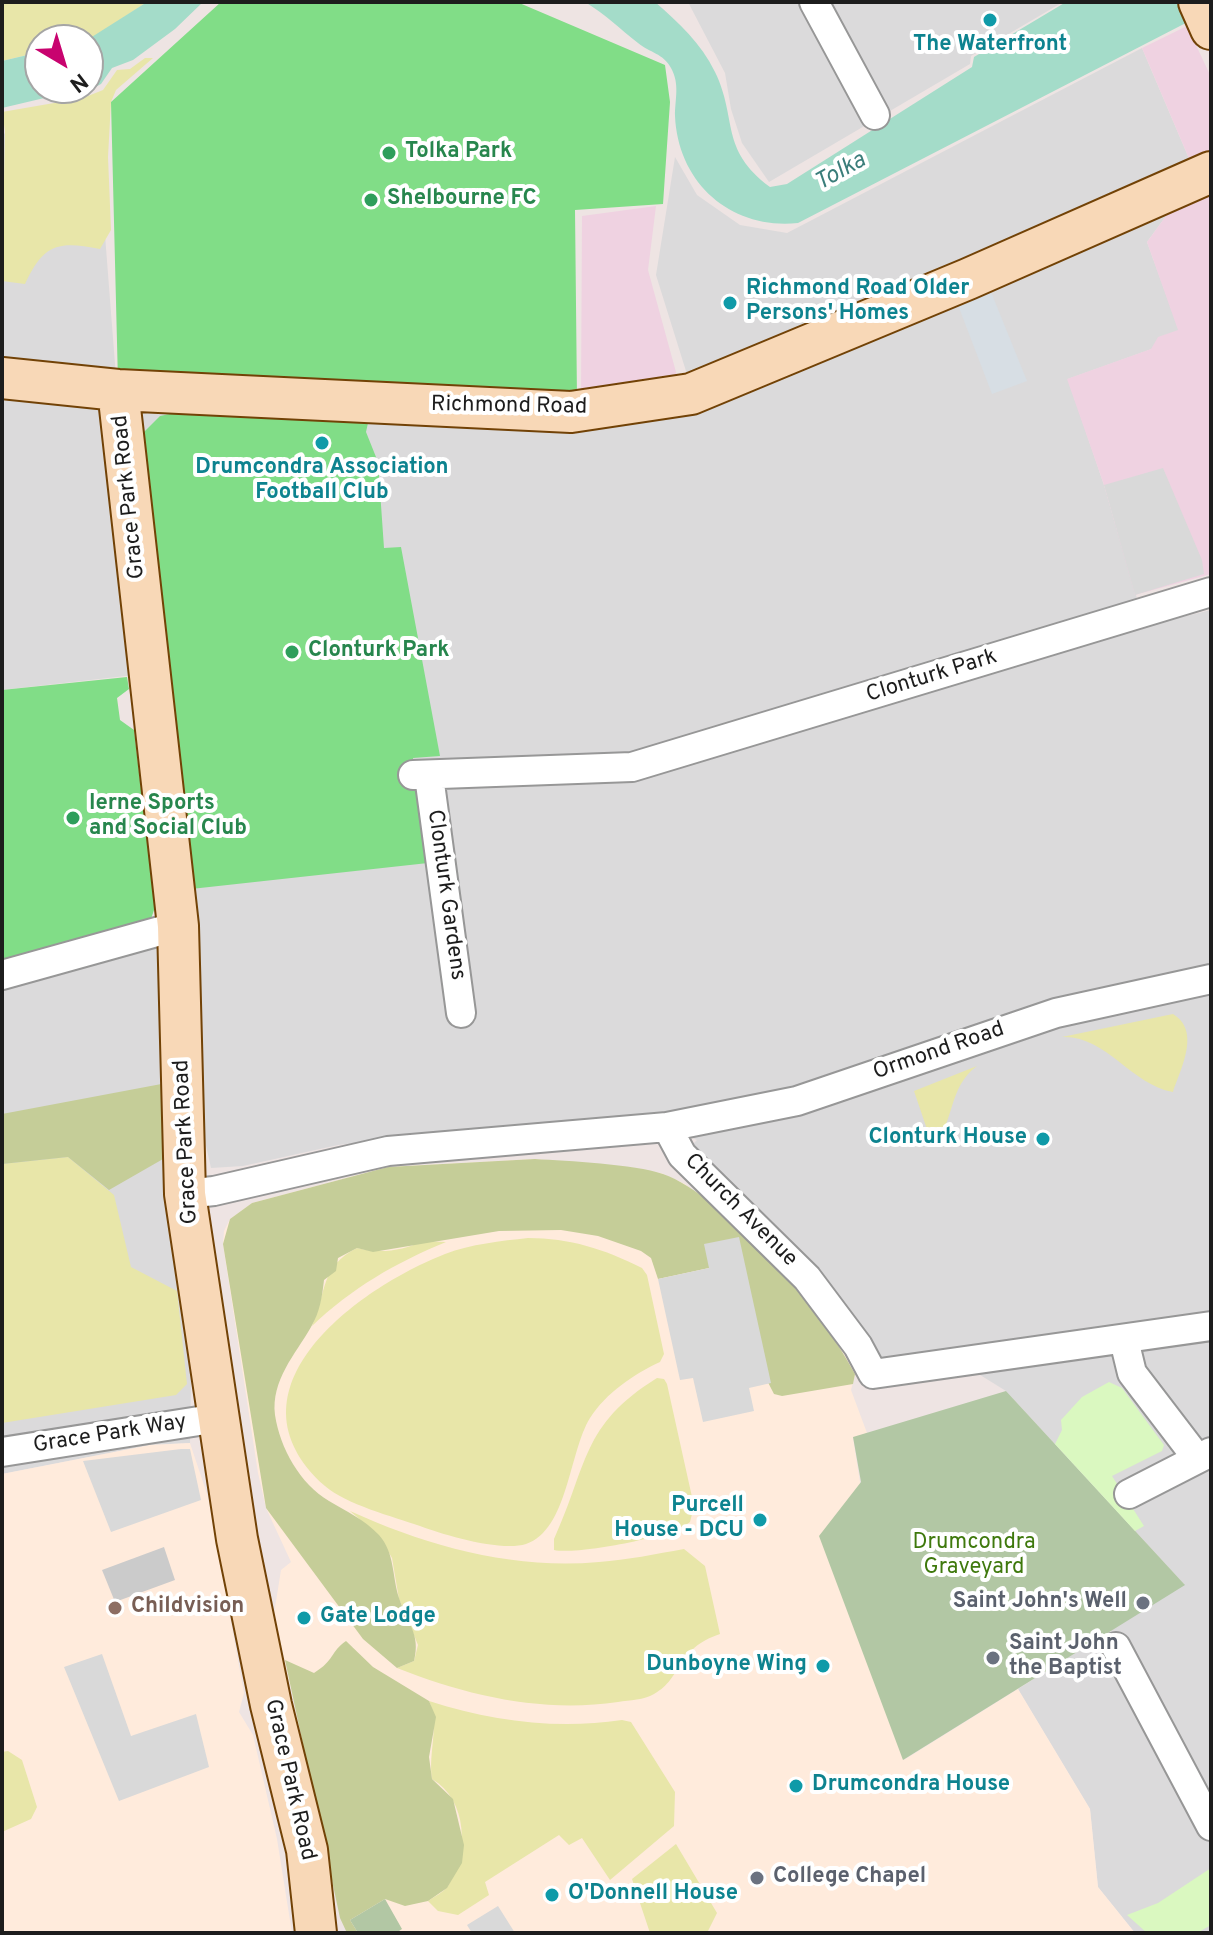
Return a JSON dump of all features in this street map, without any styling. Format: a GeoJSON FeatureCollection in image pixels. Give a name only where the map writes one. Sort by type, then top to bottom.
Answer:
{"type":"FeatureCollection","features":[{"type":"Feature","properties":{"kind":"street"},"geometry":{"type":"LineString","coordinates":[[814,2],[875,115]]}},
{"type":"Feature","properties":{"kind":"street","name":"Richmond Road"},"geometry":{"type":"LineString","coordinates":[[2,378],[118,390],[571,412],[691,394],[954,285],[1211,172]]}},
{"type":"Feature","properties":{"kind":"street","name":"Grace Park Road"},"geometry":{"type":"LineString","coordinates":[[118,390],[178,926],[185,1194],[237,1539],[271,1705],[307,1850],[316,1933]]}},
{"type":"Feature","properties":{"kind":"street","name":"Clonturk Park"},"geometry":{"type":"LineString","coordinates":[[421,775],[632,767],[1211,592]]}},
{"type":"Feature","properties":{"kind":"street","name":"Clonturk Gardens"},"geometry":{"type":"LineString","coordinates":[[421,775],[461,1013]]}},
{"type":"Feature","properties":{"kind":"street"},"geometry":{"type":"LineString","coordinates":[[2,975],[178,926]]}},
{"type":"Feature","properties":{"kind":"street","name":"Ormond Road"},"geometry":{"type":"LineString","coordinates":[[667,1127],[797,1101],[1056,1013],[1211,979]]}},
{"type":"Feature","properties":{"kind":"street"},"geometry":{"type":"LineString","coordinates":[[185,1194],[214,1191],[388,1151],[667,1127]]}},
{"type":"Feature","properties":{"kind":"street","name":"Church Avenue"},"geometry":{"type":"LineString","coordinates":[[667,1127],[682,1155],[807,1278],[858,1346],[873,1374],[1211,1326]]}},
{"type":"Feature","properties":{"kind":"street"},"geometry":{"type":"LineString","coordinates":[[1124,1340],[1132,1373],[1204,1455],[1129,1494]]}},
{"type":"Feature","properties":{"kind":"street","name":"Grace Park Way"},"geometry":{"type":"LineString","coordinates":[[2,1452],[218,1418]]}},
{"type":"Feature","properties":{"kind":"street"},"geometry":{"type":"LineString","coordinates":[[1116,1647],[1210,1820]]}},
{"type":"Feature","properties":{"kind":"shaded area"},"geometry":{"type":"Polygon","coordinates":[[[2,2],[147,2],[104,30],[104,24],[24,24],[24,56],[2,61],[2,2]]]}},
{"type":"Feature","properties":{"kind":"shaded area"},"geometry":{"type":"Polygon","coordinates":[[[688,2],[1063,2],[971,56],[970,64],[769,182],[742,143],[731,109],[725,73],[688,2]]]}},
{"type":"Feature","properties":{"kind":"shaded area"},"geometry":{"type":"Polygon","coordinates":[[[1187,26],[1211,77],[1211,574],[1135,595],[1104,485],[1067,379],[1151,349],[1158,337],[1178,330],[1147,242],[1196,175],[1142,48],[1187,26]]]}},
{"type":"Feature","properties":{"kind":"shaded area"},"geometry":{"type":"Polygon","coordinates":[[[1142,48],[1196,175],[1147,242],[1179,330],[1152,349],[1068,379],[1104,485],[1145,626],[1211,610],[1211,1933],[1135,1933],[1098,1887],[1090,1809],[1018,1689],[1184,1584],[1006,1391],[964,1365],[873,1374],[682,1155],[697,1140],[667,1127],[381,1140],[338,1145],[243,1166],[211,1168],[191,1078],[170,1155],[191,1382],[190,1443],[150,1445],[2,1474],[2,969],[193,926],[161,672],[2,690],[2,134],[96,119],[116,377],[695,400],[656,275],[675,157],[697,195],[740,225],[787,233],[1142,48]]]}},
{"type":"Feature","properties":{"kind":"shaded area"},"geometry":{"type":"Polygon","coordinates":[[[145,58],[153,58],[116,90],[111,102],[108,157],[111,230],[100,249],[73,245],[53,248],[38,261],[25,284],[2,281],[5,131],[2,112],[48,104],[104,104],[104,89],[117,70],[130,69],[145,58]]]}},
{"type":"Feature","properties":{"kind":"shaded area"},"geometry":{"type":"Polygon","coordinates":[[[656,206],[648,270],[679,383],[581,398],[582,216],[656,206]]]}},
{"type":"Feature","properties":{"kind":"shaded area"},"geometry":{"type":"Polygon","coordinates":[[[991,292],[1027,381],[992,394],[958,305],[991,292]]]}},
{"type":"Feature","properties":{"kind":"shaded area"},"geometry":{"type":"Polygon","coordinates":[[[1163,468],[1202,560],[1204,574],[1135,595],[1104,485],[1163,468]]]}},
{"type":"Feature","properties":{"kind":"shaded area"},"geometry":{"type":"Polygon","coordinates":[[[1173,1014],[1186,1030],[1187,1040],[1184,1061],[1173,1092],[1144,1080],[1092,1044],[1078,1038],[1062,1037],[1173,1014]]]}},
{"type":"Feature","properties":{"kind":"shaded area"},"geometry":{"type":"Polygon","coordinates":[[[977,1066],[961,1084],[945,1127],[933,1147],[914,1091],[977,1066]]]}},
{"type":"Feature","properties":{"kind":"shaded area"},"geometry":{"type":"Polygon","coordinates":[[[172,1082],[170,1155],[109,1190],[68,1157],[2,1164],[2,1114],[172,1082]]]}},
{"type":"Feature","properties":{"kind":"shaded area"},"geometry":{"type":"Polygon","coordinates":[[[68,1157],[114,1195],[131,1267],[177,1291],[187,1384],[176,1395],[2,1423],[2,1164],[68,1157]]]}},
{"type":"Feature","properties":{"kind":"shaded area"},"geometry":{"type":"Polygon","coordinates":[[[535,1159],[661,1173],[685,1184],[731,1222],[810,1306],[843,1349],[855,1374],[851,1390],[867,1433],[853,1438],[904,1760],[1018,1689],[1090,1809],[1098,1887],[1135,1933],[347,1933],[274,1614],[281,1570],[291,1562],[266,1508],[258,1473],[223,1244],[224,1231],[230,1219],[252,1203],[388,1167],[535,1159]]]}},
{"type":"Feature","properties":{"kind":"shaded area"},"geometry":{"type":"Polygon","coordinates":[[[535,1159],[635,1168],[663,1174],[688,1186],[743,1231],[798,1291],[841,1350],[855,1374],[853,1384],[782,1396],[774,1394],[709,1268],[658,1279],[651,1258],[641,1251],[598,1236],[561,1230],[499,1231],[373,1252],[357,1248],[338,1258],[336,1271],[324,1280],[314,1321],[280,1379],[275,1415],[281,1440],[300,1475],[319,1494],[374,1530],[388,1549],[399,1598],[416,1643],[414,1661],[397,1668],[363,1639],[266,1508],[223,1244],[230,1219],[252,1203],[388,1167],[535,1159]]]}},
{"type":"Feature","properties":{"kind":"shaded area"},"geometry":{"type":"Polygon","coordinates":[[[739,1237],[771,1383],[749,1388],[754,1411],[703,1422],[693,1378],[680,1380],[658,1279],[709,1268],[704,1244],[739,1237]]]}},
{"type":"Feature","properties":{"kind":"shaded area"},"geometry":{"type":"Polygon","coordinates":[[[528,1238],[586,1246],[642,1268],[647,1275],[664,1354],[660,1362],[612,1392],[590,1418],[551,1523],[540,1536],[526,1544],[488,1544],[443,1534],[370,1509],[345,1499],[325,1486],[296,1450],[286,1414],[293,1379],[312,1347],[341,1317],[374,1291],[410,1270],[465,1248],[528,1238]]]}},
{"type":"Feature","properties":{"kind":"shaded area"},"geometry":{"type":"Polygon","coordinates":[[[423,1241],[446,1242],[375,1278],[312,1326],[330,1272],[345,1255],[357,1248],[390,1250],[423,1241]]]}},
{"type":"Feature","properties":{"kind":"shaded area"},"geometry":{"type":"Polygon","coordinates":[[[657,1378],[664,1379],[667,1384],[694,1506],[690,1522],[665,1533],[624,1544],[583,1550],[554,1550],[554,1539],[581,1468],[600,1430],[632,1395],[657,1378]]]}},
{"type":"Feature","properties":{"kind":"shaded area"},"geometry":{"type":"Polygon","coordinates":[[[1109,1382],[1122,1388],[1164,1445],[1162,1451],[1112,1476],[1144,1526],[1135,1531],[1055,1444],[1062,1430],[1061,1420],[1082,1397],[1109,1382]]]}},
{"type":"Feature","properties":{"kind":"shaded area","name":"Childvision"},"geometry":{"type":"Polygon","coordinates":[[[190,1443],[208,1497],[244,1693],[239,1712],[253,1735],[277,1839],[292,1933],[2,1933],[2,1474],[150,1445],[190,1443]]]}},
{"type":"Feature","properties":{"kind":"shaded area"},"geometry":{"type":"Polygon","coordinates":[[[190,1449],[201,1500],[111,1532],[83,1461],[190,1449]]]}},
{"type":"Feature","properties":{"kind":"shaded area"},"geometry":{"type":"Polygon","coordinates":[[[350,1511],[440,1545],[503,1559],[567,1564],[642,1557],[684,1549],[705,1566],[720,1634],[695,1647],[663,1687],[637,1700],[561,1705],[506,1700],[451,1687],[397,1668],[414,1661],[418,1645],[399,1599],[392,1558],[379,1536],[350,1511]]]}},
{"type":"Feature","properties":{"kind":"shaded area"},"geometry":{"type":"Polygon","coordinates":[[[164,1547],[175,1580],[115,1602],[102,1570],[164,1547]]]}},
{"type":"Feature","properties":{"kind":"shaded area"},"geometry":{"type":"Polygon","coordinates":[[[346,1641],[373,1667],[429,1701],[436,1717],[429,1757],[432,1779],[453,1799],[464,1845],[462,1863],[447,1888],[428,1901],[405,1906],[385,1899],[350,1920],[358,1933],[347,1933],[340,1918],[285,1660],[314,1673],[346,1641]]]}},
{"type":"Feature","properties":{"kind":"shaded area"},"geometry":{"type":"Polygon","coordinates":[[[102,1654],[131,1736],[196,1714],[209,1767],[119,1801],[64,1667],[102,1654]]]}},
{"type":"Feature","properties":{"kind":"shaded area"},"geometry":{"type":"Polygon","coordinates":[[[429,1701],[476,1714],[524,1722],[631,1722],[675,1792],[674,1826],[610,1880],[582,1838],[569,1845],[559,1835],[485,1882],[489,1895],[458,1915],[438,1911],[428,1901],[446,1888],[455,1873],[462,1843],[453,1800],[432,1779],[434,1720],[429,1701]]]}},
{"type":"Feature","properties":{"kind":"shaded area"},"geometry":{"type":"Polygon","coordinates":[[[8,1751],[22,1760],[37,1807],[31,1819],[2,1832],[2,1752],[8,1751]]]}},
{"type":"Feature","properties":{"kind":"shaded area"},"geometry":{"type":"Polygon","coordinates":[[[676,1844],[717,1913],[707,1933],[650,1933],[632,1879],[676,1844]]]}},
{"type":"Feature","properties":{"kind":"shaded area"},"geometry":{"type":"Polygon","coordinates":[[[1211,1868],[1211,1925],[1197,1933],[1147,1933],[1127,1915],[1158,1903],[1211,1868]]]}},
{"type":"Feature","properties":{"kind":"shaded area"},"geometry":{"type":"Polygon","coordinates":[[[498,1906],[515,1933],[472,1933],[467,1925],[498,1906]]]}},
{"type":"Feature","properties":{"kind":"green space","name":"Tolka Park"},"geometry":{"type":"Polygon","coordinates":[[[221,2],[517,2],[665,65],[670,102],[663,204],[575,210],[577,399],[118,382],[111,102],[221,2]]]}},
{"type":"Feature","properties":{"kind":"green space","name":"Clonturk Park"},"geometry":{"type":"Polygon","coordinates":[[[189,410],[368,423],[366,432],[378,462],[384,548],[401,547],[440,756],[413,758],[428,863],[191,889],[141,435],[160,416],[189,410]]]}},
{"type":"Feature","properties":{"kind":"green space","name":"Ierne Sports and Social Club"},"geometry":{"type":"Polygon","coordinates":[[[127,677],[129,689],[117,698],[120,720],[134,730],[155,907],[149,925],[2,969],[2,690],[127,677]]]}},
{"type":"Feature","properties":{"kind":"green space","name":"Drumcondra Graveyard"},"geometry":{"type":"Polygon","coordinates":[[[1006,1391],[1185,1585],[903,1760],[819,1536],[861,1482],[853,1437],[1006,1391]]]}},
{"type":"Feature","properties":{"kind":"green space"},"geometry":{"type":"Polygon","coordinates":[[[385,1899],[402,1929],[396,1933],[358,1933],[350,1920],[385,1899]]]}},
{"type":"Feature","properties":{"kind":"water"},"geometry":{"type":"Polygon","coordinates":[[[147,2],[203,2],[175,29],[133,60],[112,68],[104,80],[104,29],[147,2]]]}},
{"type":"Feature","properties":{"kind":"water","name":"Tolka"},"geometry":{"type":"Polygon","coordinates":[[[585,2],[655,2],[681,26],[715,72],[736,146],[743,160],[770,187],[787,184],[972,67],[974,57],[1066,2],[1211,2],[1207,12],[798,223],[774,223],[751,219],[731,210],[713,198],[698,182],[678,140],[676,86],[668,63],[585,2]]]}},
{"type":"Feature","properties":{"kind":"water"},"geometry":{"type":"Polygon","coordinates":[[[24,56],[24,103],[2,108],[2,61],[24,56]]]}},
{"type":"Feature","properties":{"kind":"place","name":"The Waterfront"},"geometry":{"type":"Point","coordinates":[990,20]}},
{"type":"Feature","properties":{"kind":"place","name":"Tolka Park"},"geometry":{"type":"Point","coordinates":[389,153]}},
{"type":"Feature","properties":{"kind":"place","name":"Shelbourne FC"},"geometry":{"type":"Point","coordinates":[371,200]}},
{"type":"Feature","properties":{"kind":"place","name":"Richmond Road Older Persons' Homes"},"geometry":{"type":"Point","coordinates":[730,303]}},
{"type":"Feature","properties":{"kind":"place","name":"Drumcondra Association Football Club"},"geometry":{"type":"Point","coordinates":[322,443]}},
{"type":"Feature","properties":{"kind":"place","name":"Clonturk Park"},"geometry":{"type":"Point","coordinates":[292,652]}},
{"type":"Feature","properties":{"kind":"place","name":"Ierne Sports and Social Club"},"geometry":{"type":"Point","coordinates":[73,818]}},
{"type":"Feature","properties":{"kind":"place","name":"Clonturk House"},"geometry":{"type":"Point","coordinates":[1043,1139]}},
{"type":"Feature","properties":{"kind":"place","name":"Purcell House - DCU"},"geometry":{"type":"Point","coordinates":[760,1520]}},
{"type":"Feature","properties":{"kind":"place","name":"Saint John's Well"},"geometry":{"type":"Point","coordinates":[1143,1603]}},
{"type":"Feature","properties":{"kind":"place","name":"Childvision"},"geometry":{"type":"Point","coordinates":[115,1608]}},
{"type":"Feature","properties":{"kind":"place","name":"Gate Lodge"},"geometry":{"type":"Point","coordinates":[304,1618]}},
{"type":"Feature","properties":{"kind":"place","name":"Saint John the Baptist"},"geometry":{"type":"Point","coordinates":[993,1658]}},
{"type":"Feature","properties":{"kind":"place","name":"Dunboyne Wing"},"geometry":{"type":"Point","coordinates":[823,1666]}},
{"type":"Feature","properties":{"kind":"place","name":"Drumcondra House"},"geometry":{"type":"Point","coordinates":[796,1786]}},
{"type":"Feature","properties":{"kind":"place","name":"College Chapel"},"geometry":{"type":"Point","coordinates":[757,1878]}},
{"type":"Feature","properties":{"kind":"place","name":"O'Donnell House"},"geometry":{"type":"Point","coordinates":[552,1895]}}]}
